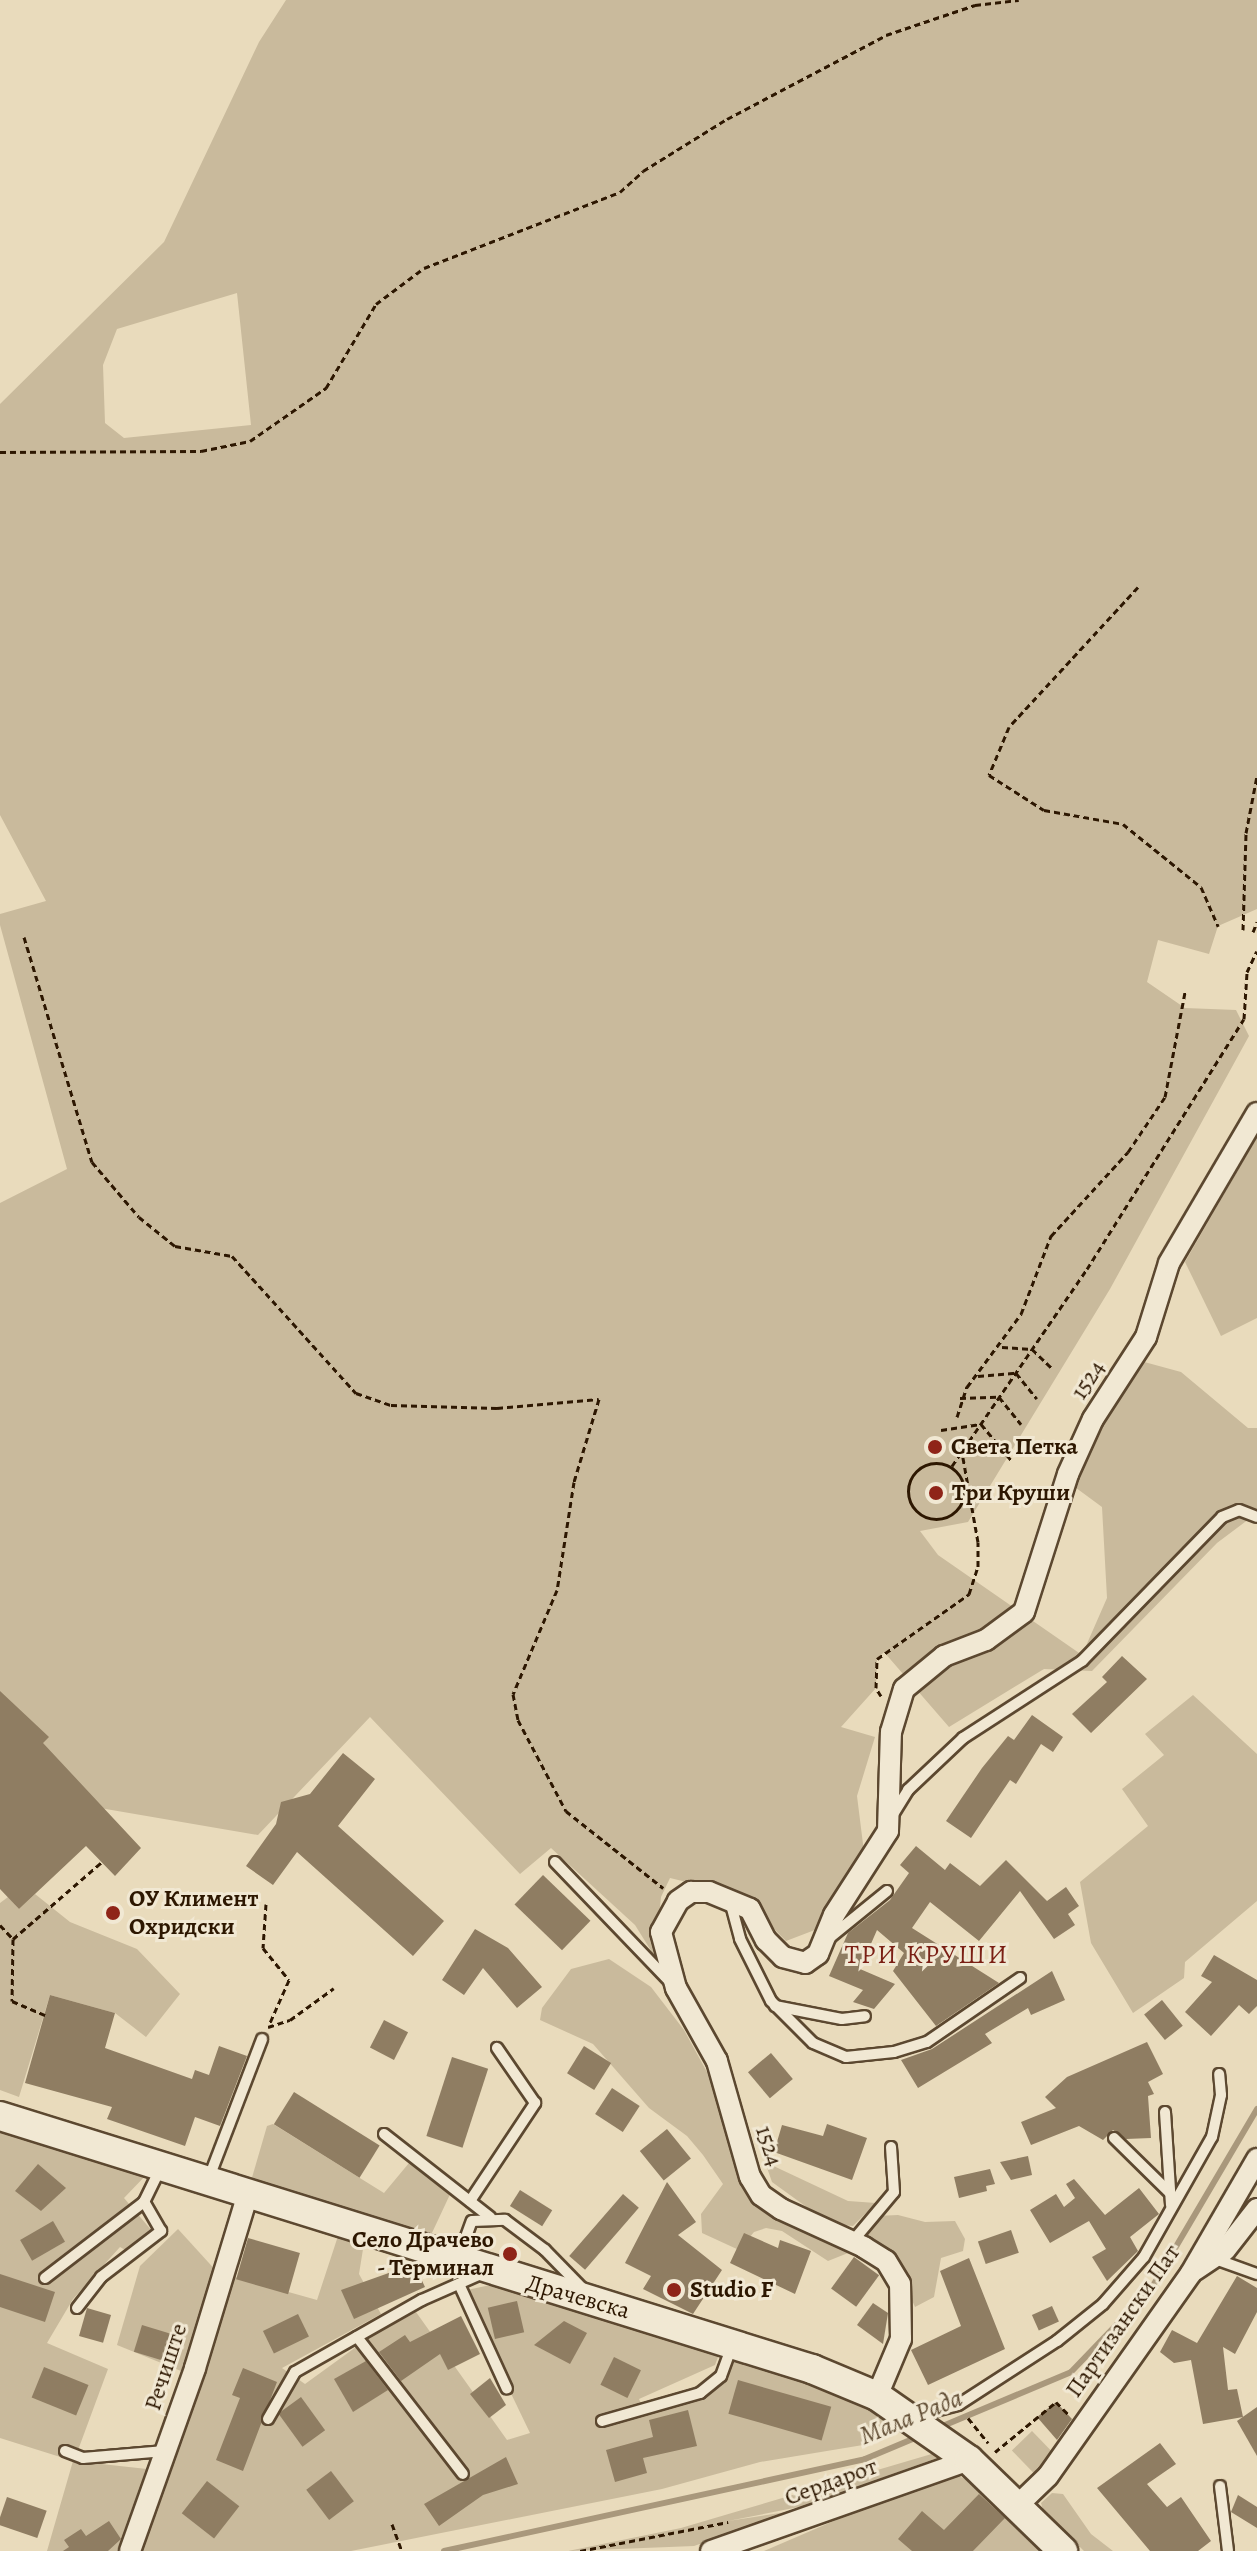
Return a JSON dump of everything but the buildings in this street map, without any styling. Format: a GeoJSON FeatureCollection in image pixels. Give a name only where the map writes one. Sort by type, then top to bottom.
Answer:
{"type":"FeatureCollection","features":[{"type":"Feature","properties":{"kind":"main road","name":"Драчевска"},"geometry":{"type":"LineString","coordinates":[[0,2116],[208,2182],[458,2273],[489,2271],[596,2302],[733,2344],[877,2396],[910,2418],[982,2456],[1019,2504],[1063,2551]]}},
{"type":"Feature","properties":{"kind":"street","name":"1524"},"geometry":{"type":"LineString","coordinates":[[823,1943],[834,1915],[878,1852],[891,1818],[894,1716],[904,1689],[944,1656],[995,1635],[1024,1612],[1068,1474],[1093,1419],[1146,1337],[1169,1263],[1257,1113]]}},
{"type":"Feature","properties":{"kind":"street"},"geometry":{"type":"LineString","coordinates":[[678,1901],[691,1892],[730,1899],[750,1909],[766,1940],[783,1957],[805,1963],[818,1954],[823,1943]]}},
{"type":"Feature","properties":{"kind":"street","name":"1524"},"geometry":{"type":"LineString","coordinates":[[678,1901],[661,1932],[676,1988],[717,2061],[750,2177],[761,2195],[886,2261],[900,2284],[904,2315],[901,2339],[877,2396]]}},
{"type":"Feature","properties":{"kind":"street","name":"Партизански Пат"},"geometry":{"type":"LineString","coordinates":[[1019,2504],[1048,2476],[1080,2426],[1191,2273],[1257,2159]]}},
{"type":"Feature","properties":{"kind":"street","name":"Речиште"},"geometry":{"type":"LineString","coordinates":[[130,2551],[247,2197]]}},
{"type":"Feature","properties":{"kind":"street"},"geometry":{"type":"LineString","coordinates":[[1191,2273],[1213,2259],[1257,2209]]}},
{"type":"Feature","properties":{"kind":"street","name":"Сердарот"},"geometry":{"type":"LineString","coordinates":[[715,2550],[982,2456]]}},
{"type":"Feature","properties":{"kind":"lane","name":"1524"},"geometry":{"type":"LineString","coordinates":[[891,1818],[908,1790],[963,1738],[1082,1661],[1222,1517],[1239,1510],[1257,1517]]}},
{"type":"Feature","properties":{"kind":"lane"},"geometry":{"type":"LineString","coordinates":[[555,1862],[676,1988]]}},
{"type":"Feature","properties":{"kind":"lane"},"geometry":{"type":"LineString","coordinates":[[823,1943],[887,1891]]}},
{"type":"Feature","properties":{"kind":"lane"},"geometry":{"type":"LineString","coordinates":[[730,1899],[740,1939],[775,2006],[813,2043],[846,2057],[894,2052],[927,2042],[1020,1978]]}},
{"type":"Feature","properties":{"kind":"lane"},"geometry":{"type":"LineString","coordinates":[[775,2006],[842,2019],[865,2016]]}},
{"type":"Feature","properties":{"kind":"lane"},"geometry":{"type":"LineString","coordinates":[[208,2182],[262,2039]]}},
{"type":"Feature","properties":{"kind":"lane"},"geometry":{"type":"LineString","coordinates":[[470,2201],[535,2103],[497,2048]]}},
{"type":"Feature","properties":{"kind":"lane","name":"Партизански Пат"},"geometry":{"type":"LineString","coordinates":[[910,2418],[958,2405],[1057,2341],[1103,2304],[1144,2257],[1212,2137],[1221,2095],[1219,2074]]}},
{"type":"Feature","properties":{"kind":"lane"},"geometry":{"type":"LineString","coordinates":[[1165,2112],[1171,2207]]}},
{"type":"Feature","properties":{"kind":"lane"},"geometry":{"type":"LineString","coordinates":[[384,2134],[490,2217]]}},
{"type":"Feature","properties":{"kind":"lane"},"geometry":{"type":"LineString","coordinates":[[1114,2138],[1170,2193]]}},
{"type":"Feature","properties":{"kind":"lane"},"geometry":{"type":"LineString","coordinates":[[852,2242],[862,2223],[886,2206],[894,2192],[891,2147]]}},
{"type":"Feature","properties":{"kind":"lane"},"geometry":{"type":"LineString","coordinates":[[45,2278],[144,2202],[160,2167]]}},
{"type":"Feature","properties":{"kind":"lane"},"geometry":{"type":"LineString","coordinates":[[77,2308],[101,2277],[161,2231],[144,2202]]}},
{"type":"Feature","properties":{"kind":"lane"},"geometry":{"type":"LineString","coordinates":[[507,2389],[458,2273],[472,2221],[490,2217],[505,2220],[545,2250],[596,2302]]}},
{"type":"Feature","properties":{"kind":"lane"},"geometry":{"type":"LineString","coordinates":[[1213,2259],[1257,2274]]}},
{"type":"Feature","properties":{"kind":"lane"},"geometry":{"type":"LineString","coordinates":[[268,2419],[295,2372],[458,2273]]}},
{"type":"Feature","properties":{"kind":"lane"},"geometry":{"type":"LineString","coordinates":[[357,2337],[463,2474]]}},
{"type":"Feature","properties":{"kind":"lane"},"geometry":{"type":"LineString","coordinates":[[602,2421],[700,2393],[721,2376],[733,2344]]}},
{"type":"Feature","properties":{"kind":"lane"},"geometry":{"type":"LineString","coordinates":[[65,2451],[83,2458],[165,2451]]}},
{"type":"Feature","properties":{"kind":"lane"},"geometry":{"type":"LineString","coordinates":[[1220,2486],[1228,2551]]}},
{"type":"Feature","properties":{"kind":"path"},"geometry":{"type":"LineString","coordinates":[[0,452],[201,451],[250,441],[326,388],[376,304],[424,268],[620,192],[643,171],[727,119],[886,35],[975,5],[1019,0]]}},
{"type":"Feature","properties":{"kind":"path"},"geometry":{"type":"LineString","coordinates":[[1138,587],[1009,727],[989,775],[1044,810],[1123,824],[1201,887],[1218,926]]}},
{"type":"Feature","properties":{"kind":"path"},"geometry":{"type":"LineString","coordinates":[[1243,930],[1246,833],[1257,776]]}},
{"type":"Feature","properties":{"kind":"path"},"geometry":{"type":"LineString","coordinates":[[1253,932],[1257,922]]}},
{"type":"Feature","properties":{"kind":"path"},"geometry":{"type":"LineString","coordinates":[[24,937],[92,1162],[139,1217],[175,1246],[232,1256],[356,1393],[391,1405],[497,1408],[599,1399],[574,1482],[557,1590],[513,1694],[518,1720],[566,1811],[678,1901]]}},
{"type":"Feature","properties":{"kind":"path"},"geometry":{"type":"LineString","coordinates":[[952,1466],[1032,1349],[1244,1019],[1247,972],[1257,951]]}},
{"type":"Feature","properties":{"kind":"path"},"geometry":{"type":"LineString","coordinates":[[957,1417],[967,1387],[1021,1314],[1051,1236],[1128,1152],[1165,1097],[1185,992]]}},
{"type":"Feature","properties":{"kind":"path"},"geometry":{"type":"LineString","coordinates":[[1002,1347],[1032,1349],[1053,1369]]}},
{"type":"Feature","properties":{"kind":"path"},"geometry":{"type":"LineString","coordinates":[[978,1376],[1016,1373]]}},
{"type":"Feature","properties":{"kind":"path"},"geometry":{"type":"LineString","coordinates":[[1016,1373],[1037,1399]]}},
{"type":"Feature","properties":{"kind":"path"},"geometry":{"type":"LineString","coordinates":[[960,1398],[1000,1397]]}},
{"type":"Feature","properties":{"kind":"path"},"geometry":{"type":"LineString","coordinates":[[1000,1397],[1021,1424]]}},
{"type":"Feature","properties":{"kind":"path"},"geometry":{"type":"LineString","coordinates":[[941,1430],[981,1424]]}},
{"type":"Feature","properties":{"kind":"path"},"geometry":{"type":"LineString","coordinates":[[981,1424],[1011,1460]]}},
{"type":"Feature","properties":{"kind":"path"},"geometry":{"type":"LineString","coordinates":[[894,1716],[876,1688],[877,1659],[969,1594],[978,1567],[962,1452]]}},
{"type":"Feature","properties":{"kind":"path"},"geometry":{"type":"LineString","coordinates":[[932,1463],[952,1466],[965,1488],[959,1508],[941,1519],[917,1512],[908,1486],[916,1471],[932,1463]]}},
{"type":"Feature","properties":{"kind":"path"},"geometry":{"type":"LineString","coordinates":[[13,1939],[102,1862]]}},
{"type":"Feature","properties":{"kind":"path"},"geometry":{"type":"LineString","coordinates":[[262,2039],[289,1980],[269,1962],[263,1948],[266,1904]]}},
{"type":"Feature","properties":{"kind":"path"},"geometry":{"type":"LineString","coordinates":[[0,1925],[13,1939],[12,2001],[45,2015]]}},
{"type":"Feature","properties":{"kind":"path"},"geometry":{"type":"LineString","coordinates":[[268,2027],[290,2020],[334,1988]]}},
{"type":"Feature","properties":{"kind":"path"},"geometry":{"type":"LineString","coordinates":[[958,2405],[982,2456],[1056,2402],[1080,2426]]}},
{"type":"Feature","properties":{"kind":"path"},"geometry":{"type":"LineString","coordinates":[[392,2524],[402,2551]]}},
{"type":"Feature","properties":{"kind":"shaded area"},"geometry":{"type":"Polygon","coordinates":[[[286,0],[1257,0],[1257,909],[1218,926],[1209,954],[1158,940],[1147,982],[1185,1008],[1236,1010],[1249,1036],[1110,1289],[968,1522],[920,1531],[938,1555],[1082,1655],[1107,1598],[1102,1507],[1068,1482],[1137,1360],[1181,1372],[1248,1428],[1257,1428],[1257,1513],[1217,1543],[1092,1671],[1044,1669],[949,1727],[884,1652],[877,1659],[876,1688],[841,1727],[875,1737],[857,1796],[865,1860],[820,1928],[786,1941],[740,1895],[670,1878],[661,1897],[655,1957],[635,1925],[551,1848],[520,1874],[370,1717],[258,1835],[65,1802],[0,1724],[0,1203],[67,1169],[0,925],[0,914],[46,901],[0,815],[0,404],[164,242],[259,42],[286,0]],[[237,293],[117,329],[103,365],[105,423],[124,438],[251,425],[237,293]]]}},
{"type":"Feature","properties":{"kind":"shaded area"},"geometry":{"type":"Polygon","coordinates":[[[1257,1137],[1257,1318],[1221,1336],[1185,1262],[1257,1137]]]}},
{"type":"Feature","properties":{"kind":"shaded area"},"geometry":{"type":"Polygon","coordinates":[[[1193,1695],[1257,1754],[1257,1901],[1185,1962],[1184,1978],[1133,2013],[1091,1943],[1080,1882],[1148,1826],[1122,1789],[1164,1755],[1145,1734],[1193,1695]]]}},
{"type":"Feature","properties":{"kind":"shaded area"},"geometry":{"type":"Polygon","coordinates":[[[35,1894],[70,1922],[137,1949],[180,1994],[146,2037],[115,2013],[50,1995],[19,2097],[0,2090],[0,1903],[8,1897],[19,1909],[35,1894]]]}},
{"type":"Feature","properties":{"kind":"shaded area"},"geometry":{"type":"Polygon","coordinates":[[[609,1959],[651,1987],[684,2030],[719,2094],[745,2179],[848,2253],[828,2261],[782,2231],[766,2228],[754,2232],[739,2250],[702,2233],[701,2214],[723,2184],[703,2155],[687,2136],[649,2108],[593,2044],[540,2020],[542,2008],[571,1969],[609,1959]]]}},
{"type":"Feature","properties":{"kind":"shaded area"},"geometry":{"type":"Polygon","coordinates":[[[0,2124],[148,2173],[124,2198],[152,2231],[127,2251],[120,2247],[73,2299],[47,2343],[108,2369],[74,2461],[147,2469],[118,2551],[47,2551],[73,2461],[0,2438],[0,2124]]]}},
{"type":"Feature","properties":{"kind":"shaded area"},"geometry":{"type":"Polygon","coordinates":[[[273,2124],[384,2193],[414,2157],[453,2188],[431,2235],[251,2181],[267,2126],[273,2124]]]}},
{"type":"Feature","properties":{"kind":"shaded area"},"geometry":{"type":"Polygon","coordinates":[[[765,2162],[848,2201],[876,2203],[853,2226],[830,2224],[772,2182],[765,2162]]]}},
{"type":"Feature","properties":{"kind":"shaded area"},"geometry":{"type":"Polygon","coordinates":[[[898,2215],[925,2222],[955,2221],[965,2239],[963,2251],[941,2258],[934,2297],[915,2307],[894,2260],[861,2229],[876,2216],[898,2215]]]}},
{"type":"Feature","properties":{"kind":"shaded area"},"geometry":{"type":"Polygon","coordinates":[[[178,2229],[219,2274],[181,2371],[117,2345],[140,2266],[178,2229]]]}},
{"type":"Feature","properties":{"kind":"shaded area"},"geometry":{"type":"Polygon","coordinates":[[[338,2236],[364,2243],[359,2274],[381,2314],[282,2368],[305,2384],[356,2347],[431,2442],[363,2341],[416,2312],[507,2440],[530,2433],[481,2331],[467,2290],[495,2284],[721,2349],[715,2365],[639,2399],[642,2406],[707,2382],[730,2352],[847,2395],[904,2427],[869,2444],[760,2462],[662,2489],[351,2551],[140,2551],[235,2277],[317,2300],[338,2236]]]}},
{"type":"Feature","properties":{"kind":"shaded area"},"geometry":{"type":"Polygon","coordinates":[[[1032,2431],[1054,2454],[1034,2473],[1012,2450],[1032,2431]]]}},
{"type":"Feature","properties":{"kind":"shaded area"},"geometry":{"type":"Polygon","coordinates":[[[935,2453],[940,2457],[804,2506],[728,2521],[793,2511],[694,2546],[568,2551],[681,2528],[935,2453]]]}},
{"type":"Feature","properties":{"kind":"shaded area"},"geometry":{"type":"Polygon","coordinates":[[[959,2476],[991,2492],[1046,2551],[764,2551],[871,2505],[959,2476]]]}},
{"type":"Feature","properties":{"kind":"shaded area"},"geometry":{"type":"Polygon","coordinates":[[[1052,2493],[1063,2494],[1091,2534],[1113,2551],[1084,2551],[1043,2510],[1041,2503],[1052,2493]]]}},
{"type":"Feature","properties":{"kind":"waterway","name":"Мала Рада"},"geometry":{"type":"LineString","coordinates":[[938,2428],[1071,2372],[1151,2289],[1257,2109]]}},
{"type":"Feature","properties":{"kind":"waterway","name":"Мала Рада"},"geometry":{"type":"LineString","coordinates":[[444,2551],[865,2459],[920,2436]]}},
{"type":"Feature","properties":{"kind":"place","name":"Света Петка"},"geometry":{"type":"Point","coordinates":[935,1447]}},
{"type":"Feature","properties":{"kind":"place","name":"Три Круши"},"geometry":{"type":"Point","coordinates":[936,1493]}},
{"type":"Feature","properties":{"kind":"place","name":"ОУ Климент Охридски"},"geometry":{"type":"Point","coordinates":[113,1913]}},
{"type":"Feature","properties":{"kind":"place","name":"Село Драчево - Терминал"},"geometry":{"type":"Point","coordinates":[510,2254]}},
{"type":"Feature","properties":{"kind":"place","name":"Studio F"},"geometry":{"type":"Point","coordinates":[674,2290]}},
{"type":"Feature","properties":{"kind":"district","name":"ТРИ КРУШИ"},"geometry":{"type":"Point","coordinates":[927,1955]}}]}
